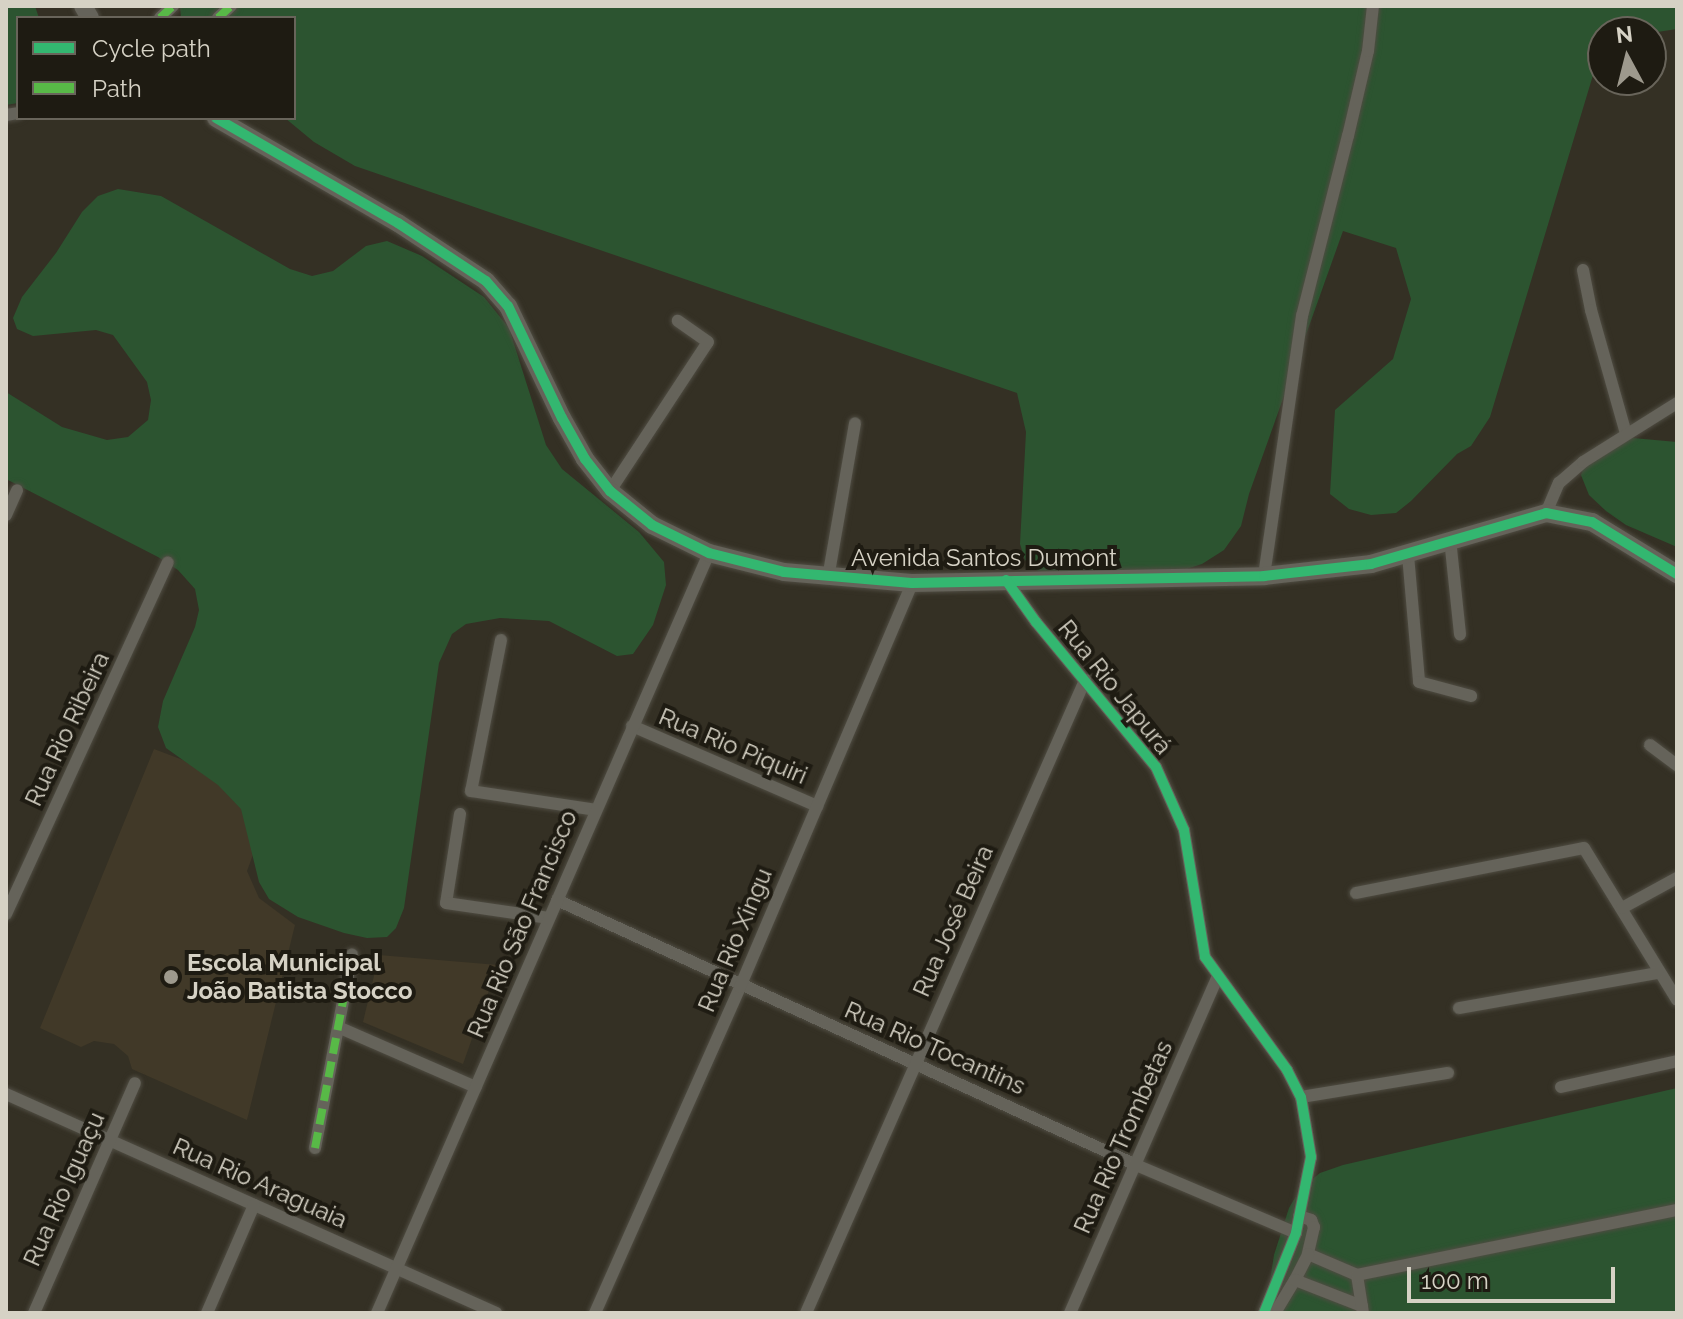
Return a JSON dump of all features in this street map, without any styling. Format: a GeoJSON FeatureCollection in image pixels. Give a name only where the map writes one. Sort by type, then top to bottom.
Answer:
{"type":"FeatureCollection","features":[{"type":"Feature","properties":{"kind":"street"},"geometry":{"type":"LineString","coordinates":[[1264,576],[1302,316],[1368,51],[1373,6]]}},
{"type":"Feature","properties":{"kind":"street","name":"Avenida Santos Dumont"},"geometry":{"type":"LineString","coordinates":[[219,120],[398,223],[486,281],[508,306],[562,418],[585,459],[610,491],[652,525],[709,553],[784,572],[912,583],[1264,576],[1318,573],[1408,555],[1450,539],[1546,513],[1592,522],[1677,574]]}},
{"type":"Feature","properties":{"kind":"street"},"geometry":{"type":"LineString","coordinates":[[1583,270],[1591,310],[1626,434]]}},
{"type":"Feature","properties":{"kind":"street"},"geometry":{"type":"LineString","coordinates":[[610,491],[708,342],[678,321]]}},
{"type":"Feature","properties":{"kind":"street"},"geometry":{"type":"LineString","coordinates":[[1546,513],[1559,483],[1626,434],[1677,403]]}},
{"type":"Feature","properties":{"kind":"street"},"geometry":{"type":"LineString","coordinates":[[828,578],[855,423]]}},
{"type":"Feature","properties":{"kind":"street"},"geometry":{"type":"LineString","coordinates":[[6,515],[17,490]]}},
{"type":"Feature","properties":{"kind":"street"},"geometry":{"type":"LineString","coordinates":[[1450,539],[1460,634]]}},
{"type":"Feature","properties":{"kind":"street","name":"Rua Rio São Francisco"},"geometry":{"type":"LineString","coordinates":[[377,1313],[709,553]]}},
{"type":"Feature","properties":{"kind":"street"},"geometry":{"type":"LineString","coordinates":[[1408,555],[1419,682],[1471,696]]}},
{"type":"Feature","properties":{"kind":"street","name":"Rua Rio Ribeira"},"geometry":{"type":"LineString","coordinates":[[6,914],[168,562]]}},
{"type":"Feature","properties":{"kind":"street","name":"Rua Rio Japurá"},"geometry":{"type":"LineString","coordinates":[[1006,580],[1036,622],[1156,767],[1174,800],[1184,830],[1205,957],[1217,978],[1287,1070],[1301,1097],[1311,1157],[1296,1233],[1265,1312]]}},
{"type":"Feature","properties":{"kind":"street","name":"Rua Rio Xingu"},"geometry":{"type":"LineString","coordinates":[[595,1313],[740,987],[912,583]]}},
{"type":"Feature","properties":{"kind":"street"},"geometry":{"type":"LineString","coordinates":[[501,640],[471,791],[596,810]]}},
{"type":"Feature","properties":{"kind":"street","name":"Rua José Beira"},"geometry":{"type":"LineString","coordinates":[[806,1313],[914,1061],[1085,680]]}},
{"type":"Feature","properties":{"kind":"street","name":"Rua Rio Piquiri"},"geometry":{"type":"LineString","coordinates":[[632,726],[817,806]]}},
{"type":"Feature","properties":{"kind":"street"},"geometry":{"type":"LineString","coordinates":[[1650,745],[1677,765]]}},
{"type":"Feature","properties":{"kind":"street"},"geometry":{"type":"LineString","coordinates":[[460,814],[446,903],[549,918]]}},
{"type":"Feature","properties":{"kind":"street"},"geometry":{"type":"LineString","coordinates":[[1356,893],[1584,848],[1677,1000]]}},
{"type":"Feature","properties":{"kind":"street"},"geometry":{"type":"LineString","coordinates":[[1622,908],[1677,878]]}},
{"type":"Feature","properties":{"kind":"street","name":"Rua Rio Tocantins"},"geometry":{"type":"LineString","coordinates":[[557,900],[740,987],[914,1061],[1136,1165],[1296,1233]]}},
{"type":"Feature","properties":{"kind":"street"},"geometry":{"type":"LineString","coordinates":[[315,1148],[352,954]]}},
{"type":"Feature","properties":{"kind":"street"},"geometry":{"type":"LineString","coordinates":[[1459,1008],[1658,973]]}},
{"type":"Feature","properties":{"kind":"street","name":"Rua Rio Trombetas"},"geometry":{"type":"LineString","coordinates":[[1070,1313],[1217,978]]}},
{"type":"Feature","properties":{"kind":"street"},"geometry":{"type":"LineString","coordinates":[[340,1028],[476,1087]]}},
{"type":"Feature","properties":{"kind":"street"},"geometry":{"type":"LineString","coordinates":[[1561,1087],[1677,1061]]}},
{"type":"Feature","properties":{"kind":"street"},"geometry":{"type":"LineString","coordinates":[[1301,1097],[1448,1073]]}},
{"type":"Feature","properties":{"kind":"street","name":"Rua Rio Iguaçu"},"geometry":{"type":"LineString","coordinates":[[34,1313],[135,1083]]}},
{"type":"Feature","properties":{"kind":"street","name":"Rua Rio Araguaia"},"geometry":{"type":"LineString","coordinates":[[6,1094],[496,1313]]}},
{"type":"Feature","properties":{"kind":"street"},"geometry":{"type":"LineString","coordinates":[[207,1313],[254,1205]]}},
{"type":"Feature","properties":{"kind":"street"},"geometry":{"type":"LineString","coordinates":[[1308,1254],[1357,1275],[1677,1210]]}},
{"type":"Feature","properties":{"kind":"street"},"geometry":{"type":"LineString","coordinates":[[1265,1312],[1278,1308],[1308,1254],[1314,1227],[1311,1220],[1299,1216]]}},
{"type":"Feature","properties":{"kind":"street"},"geometry":{"type":"LineString","coordinates":[[1357,1275],[1362,1310]]}},
{"type":"Feature","properties":{"kind":"street"},"geometry":{"type":"LineString","coordinates":[[1295,1280],[1362,1310]]}},
{"type":"Feature","properties":{"kind":"shaded area","name":"Escola Municipal João Batista Stocco"},"geometry":{"type":"Polygon","coordinates":[[[154,749],[275,795],[247,871],[259,898],[295,925],[247,1120],[132,1069],[128,1056],[114,1044],[94,1041],[81,1047],[40,1028],[154,749]]]}},
{"type":"Feature","properties":{"kind":"shaded area"},"geometry":{"type":"Polygon","coordinates":[[[379,955],[498,965],[463,1064],[363,1022],[379,955]]]}},
{"type":"Feature","properties":{"kind":"green space"},"geometry":{"type":"Polygon","coordinates":[[[6,6],[35,6],[38,16],[16,16],[16,103],[6,105],[6,6]]]}},
{"type":"Feature","properties":{"kind":"green space"},"geometry":{"type":"Polygon","coordinates":[[[180,6],[1677,6],[1677,29],[1667,31],[1667,16],[1587,16],[1587,95],[1490,417],[1471,446],[1457,454],[1396,513],[1371,515],[1349,509],[1330,494],[1335,410],[1393,359],[1411,299],[1396,248],[1343,231],[1249,494],[1241,526],[1224,550],[1202,564],[1156,579],[1060,578],[1038,571],[1025,560],[1020,544],[1026,432],[1017,393],[355,166],[314,142],[287,120],[296,120],[296,16],[181,16],[180,6]]]}},
{"type":"Feature","properties":{"kind":"green space"},"geometry":{"type":"Polygon","coordinates":[[[118,189],[161,196],[290,269],[312,276],[333,271],[366,246],[387,241],[422,256],[484,297],[509,328],[546,445],[562,469],[639,532],[664,562],[666,585],[653,625],[633,654],[617,656],[549,621],[500,618],[466,624],[452,634],[439,663],[404,908],[396,928],[387,937],[367,938],[344,933],[298,917],[269,899],[259,882],[241,809],[218,785],[166,748],[158,727],[163,701],[195,627],[199,610],[195,589],[178,570],[158,557],[6,479],[6,392],[62,427],[107,440],[128,437],[148,420],[151,400],[147,382],[113,335],[96,330],[33,336],[17,329],[13,318],[22,297],[56,253],[82,212],[98,196],[118,189]]]}},
{"type":"Feature","properties":{"kind":"green space"},"geometry":{"type":"Polygon","coordinates":[[[1633,438],[1677,442],[1677,547],[1626,525],[1589,495],[1581,475],[1585,462],[1612,442],[1633,438]]]}},
{"type":"Feature","properties":{"kind":"green space"},"geometry":{"type":"Polygon","coordinates":[[[1677,1088],[1677,1313],[1265,1313],[1274,1255],[1289,1208],[1301,1188],[1320,1173],[1343,1165],[1677,1088]]]}},
{"type":"Feature","properties":{"kind":"marked path"},"geometry":{"type":"LineString","coordinates":[[162,16],[173,6]]}},
{"type":"Feature","properties":{"kind":"marked path"},"geometry":{"type":"LineString","coordinates":[[220,16],[231,6]]}},
{"type":"Feature","properties":{"kind":"marked path"},"geometry":{"type":"LineString","coordinates":[[315,1148],[352,954]]}},
{"type":"Feature","properties":{"kind":"cycle path"},"geometry":{"type":"LineString","coordinates":[[219,120],[398,223],[486,281],[508,306],[562,418],[585,459],[610,491],[652,525],[709,553],[784,572],[912,583],[1264,576],[1371,564],[1546,513],[1592,522],[1677,574]]}},
{"type":"Feature","properties":{"kind":"cycle path"},"geometry":{"type":"LineString","coordinates":[[1006,580],[1036,622],[1156,767],[1184,830],[1205,957],[1287,1070],[1301,1097],[1311,1157],[1296,1233],[1264,1313]]}},
{"type":"Feature","properties":{"kind":"place","name":"Escola Municipal João Batista Stocco"},"geometry":{"type":"Point","coordinates":[171,977]}}]}
